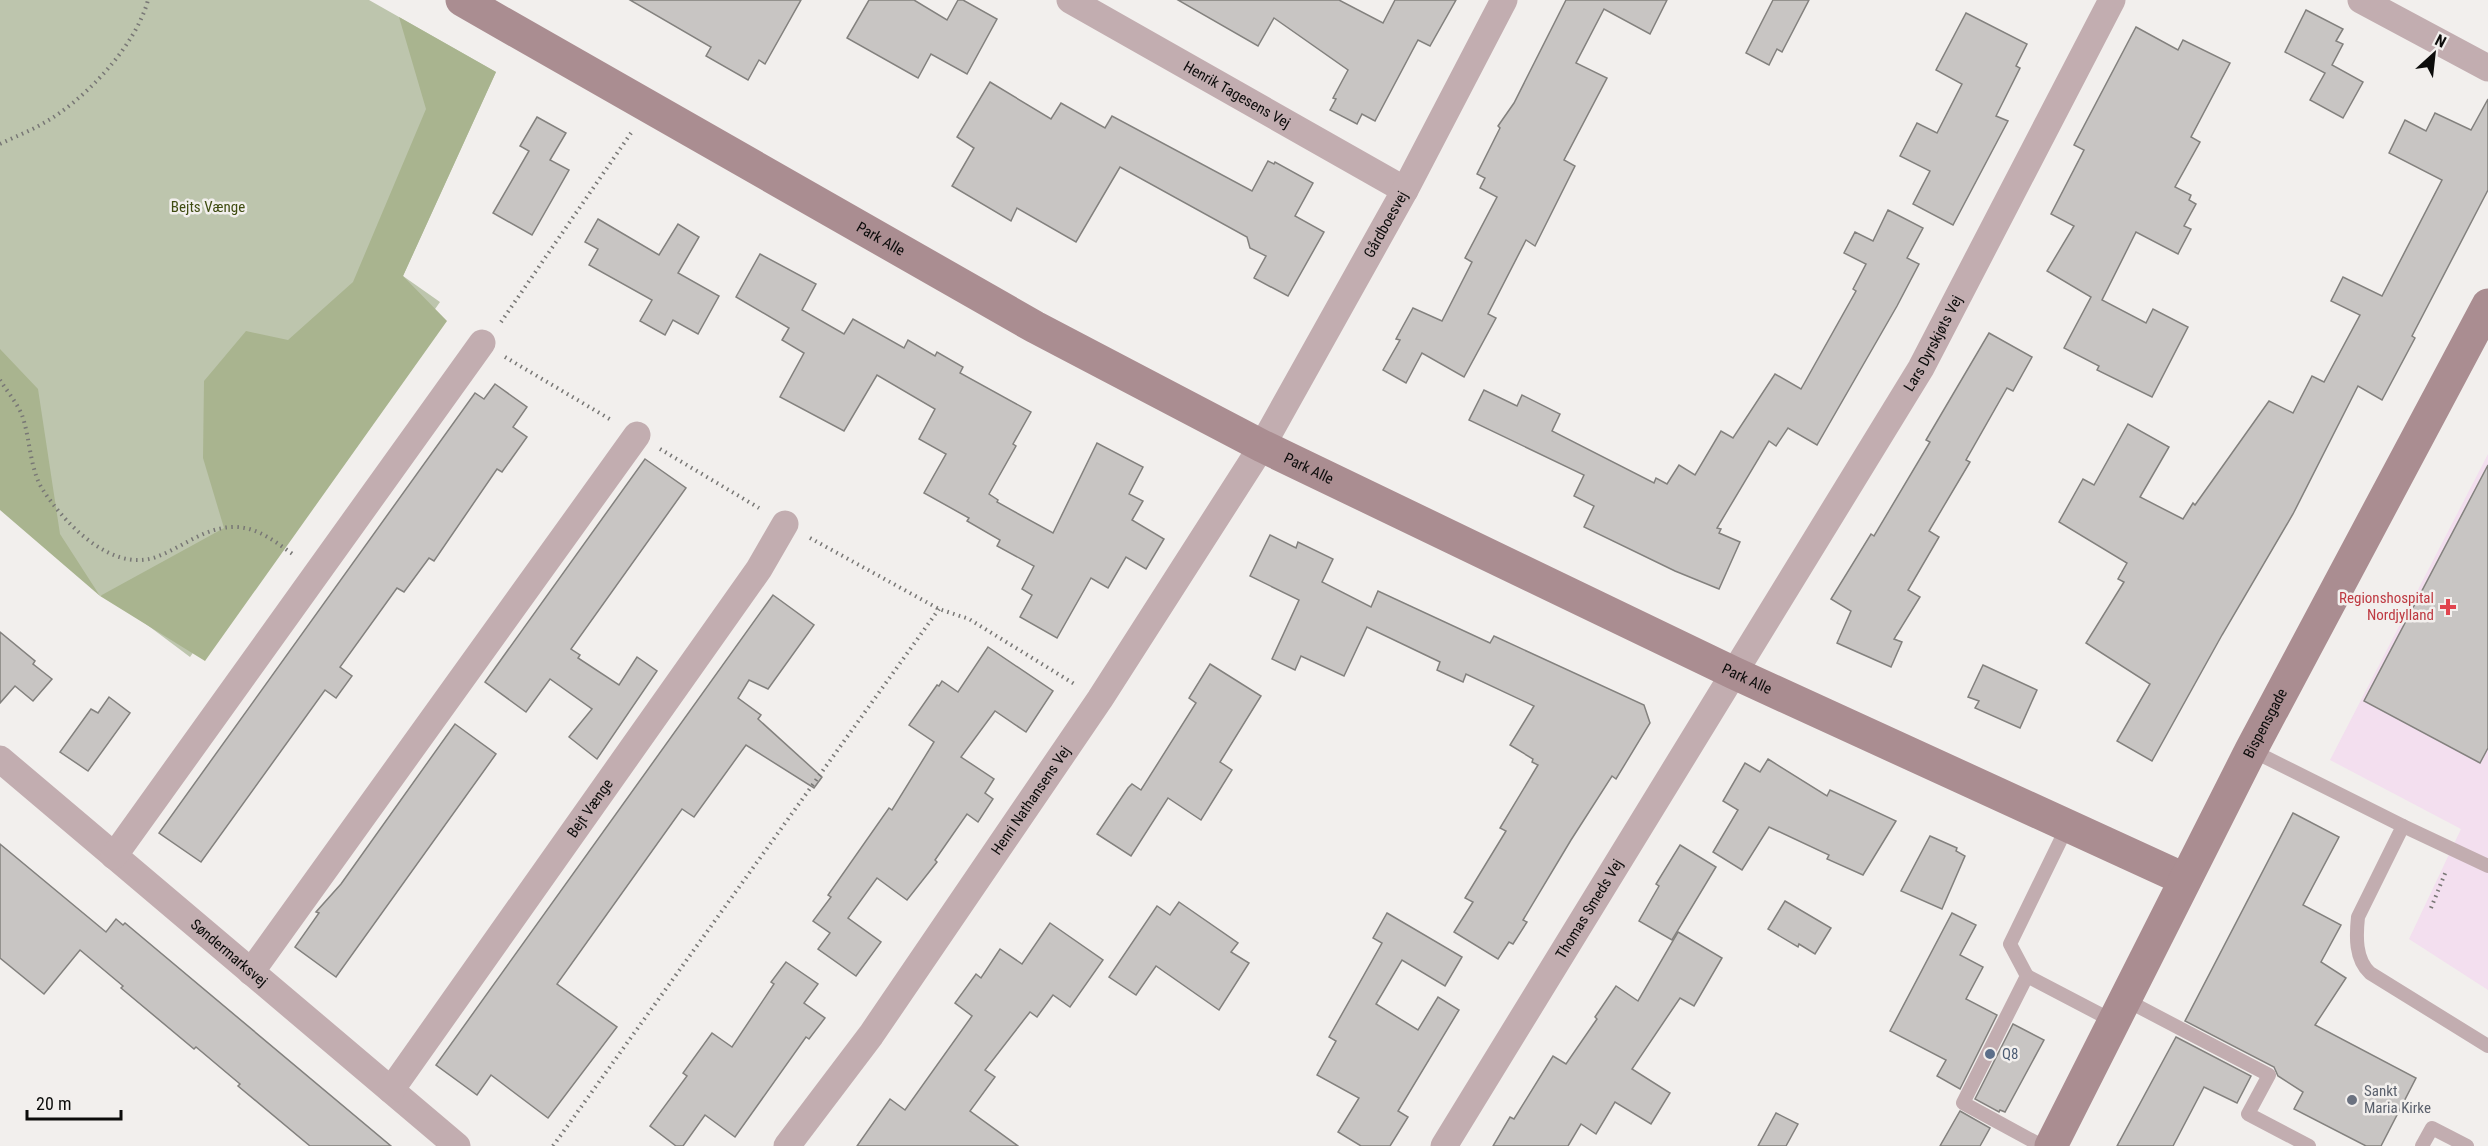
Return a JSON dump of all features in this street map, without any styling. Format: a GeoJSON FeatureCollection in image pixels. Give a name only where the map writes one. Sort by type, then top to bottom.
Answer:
{"type":"FeatureCollection","features":[{"type":"Feature","properties":{"kind":"street","name":"Park Alle"},"geometry":{"type":"LineString","coordinates":[[462,0],[1035,327],[1262,446],[1734,673],[2184,879]]}},
{"type":"Feature","properties":{"kind":"street","name":"Henrik Tagesens Vej"},"geometry":{"type":"LineString","coordinates":[[1070,0],[1405,190]]}},
{"type":"Feature","properties":{"kind":"street","name":"Gårdboesvej"},"geometry":{"type":"LineString","coordinates":[[1262,446],[1405,190],[1504,0]]}},
{"type":"Feature","properties":{"kind":"street","name":"Lars Dyrskjøts Vej"},"geometry":{"type":"LineString","coordinates":[[1734,673],[1921,368],[2112,0]]}},
{"type":"Feature","properties":{"kind":"street"},"geometry":{"type":"LineString","coordinates":[[2361,0],[2488,68]]}},
{"type":"Feature","properties":{"kind":"street","name":"Bispensgade"},"geometry":{"type":"LineString","coordinates":[[2051,1146],[2251,750],[2488,305]]}},
{"type":"Feature","properties":{"kind":"street"},"geometry":{"type":"LineString","coordinates":[[114,856],[482,344]]}},
{"type":"Feature","properties":{"kind":"street"},"geometry":{"type":"LineString","coordinates":[[251,972],[637,435]]}},
{"type":"Feature","properties":{"kind":"street","name":"Henri Nathansens Vej"},"geometry":{"type":"LineString","coordinates":[[787,1146],[871,1035],[1100,699],[1262,446]]}},
{"type":"Feature","properties":{"kind":"street","name":"Bejt Vænge"},"geometry":{"type":"LineString","coordinates":[[391,1090],[759,569],[785,524]]}},
{"type":"Feature","properties":{"kind":"street","name":"Thomas Smeds Vej"},"geometry":{"type":"LineString","coordinates":[[1444,1146],[1734,673]]}},
{"type":"Feature","properties":{"kind":"street","name":"Søndermarksvej"},"geometry":{"type":"LineString","coordinates":[[0,759],[457,1146]]}},
{"type":"Feature","properties":{"kind":"lane"},"geometry":{"type":"LineString","coordinates":[[2251,750],[2488,866]]}},
{"type":"Feature","properties":{"kind":"lane"},"geometry":{"type":"LineString","coordinates":[[2068,825],[2010,944],[2026,976],[2119,1010],[2269,1075],[2248,1114],[2308,1146]]}},
{"type":"Feature","properties":{"kind":"lane"},"geometry":{"type":"LineString","coordinates":[[2403,826],[2358,917],[2359,957],[2363,967],[2370,973],[2488,1046]]}},
{"type":"Feature","properties":{"kind":"lane"},"geometry":{"type":"LineString","coordinates":[[2026,976],[1963,1103],[2042,1146]]}},
{"type":"Feature","properties":{"kind":"lane"},"geometry":{"type":"LineString","coordinates":[[2422,1146],[2432,1128],[2467,1146]]}},
{"type":"Feature","properties":{"kind":"path"},"geometry":{"type":"LineString","coordinates":[[0,144],[44,123],[74,101],[95,81],[109,67],[135,28],[148,0]]}},
{"type":"Feature","properties":{"kind":"path"},"geometry":{"type":"LineString","coordinates":[[482,344],[510,313],[649,107]]}},
{"type":"Feature","properties":{"kind":"path"},"geometry":{"type":"LineString","coordinates":[[0,380],[21,413],[41,488],[70,524],[110,555],[129,561],[155,558],[205,531],[237,527],[265,535],[318,573]]}},
{"type":"Feature","properties":{"kind":"path"},"geometry":{"type":"LineString","coordinates":[[553,1146],[939,609]]}},
{"type":"Feature","properties":{"kind":"path"},"geometry":{"type":"LineString","coordinates":[[2431,908],[2448,872],[2439,867],[2449,847]]}},
{"type":"Feature","properties":{"kind":"shaded area","name":"Regionshospital Nordjylland"},"geometry":{"type":"Polygon","coordinates":[[[2488,454],[2488,990],[2409,939],[2461,829],[2330,760],[2488,454]]]}},
{"type":"Feature","properties":{"kind":"green space","name":"Bejts Vænge"},"geometry":{"type":"Polygon","coordinates":[[[0,0],[369,0],[496,72],[403,276],[440,302],[190,657],[106,594],[100,596],[0,471],[0,0]]]}},
{"type":"Feature","properties":{"kind":"green space"},"geometry":{"type":"Polygon","coordinates":[[[399,17],[496,72],[403,276],[447,321],[205,661],[100,596],[224,528],[203,458],[204,381],[246,331],[288,340],[353,282],[426,109],[399,17]]]}},
{"type":"Feature","properties":{"kind":"green space"},"geometry":{"type":"Polygon","coordinates":[[[0,349],[38,389],[60,534],[100,596],[0,510],[0,349]]]}},
{"type":"Feature","properties":{"kind":"building"},"geometry":{"type":"Polygon","coordinates":[[[630,0],[801,0],[765,64],[759,60],[748,80],[706,56],[711,47],[630,0]]]}},
{"type":"Feature","properties":{"kind":"building"},"geometry":{"type":"Polygon","coordinates":[[[869,0],[914,0],[947,20],[958,0],[963,0],[997,19],[967,74],[931,54],[918,78],[847,38],[869,0]]]}},
{"type":"Feature","properties":{"kind":"building"},"geometry":{"type":"Polygon","coordinates":[[[1178,0],[1339,0],[1383,23],[1395,0],[1456,0],[1430,46],[1418,40],[1375,121],[1362,114],[1357,124],[1330,110],[1336,99],[1333,98],[1348,70],[1274,18],[1258,46],[1178,0]]]}},
{"type":"Feature","properties":{"kind":"building"},"geometry":{"type":"Polygon","coordinates":[[[1566,0],[1667,0],[1650,34],[1604,9],[1576,63],[1607,78],[1564,160],[1575,166],[1535,246],[1526,240],[1488,314],[1496,318],[1464,377],[1422,353],[1406,383],[1383,370],[1400,340],[1396,339],[1413,308],[1442,321],[1472,262],[1465,258],[1497,197],[1480,188],[1485,178],[1477,174],[1500,128],[1498,126],[1514,103],[1566,0]]]}},
{"type":"Feature","properties":{"kind":"building"},"geometry":{"type":"Polygon","coordinates":[[[1773,0],[1809,0],[1782,52],[1777,49],[1769,65],[1746,53],[1773,0]]]}},
{"type":"Feature","properties":{"kind":"building"},"geometry":{"type":"Polygon","coordinates":[[[2306,10],[2343,29],[2336,41],[2343,44],[2332,65],[2363,82],[2343,118],[2310,100],[2325,73],[2285,52],[2306,10]]]}},
{"type":"Feature","properties":{"kind":"building"},"geometry":{"type":"Polygon","coordinates":[[[1966,13],[2027,44],[2016,66],[2020,68],[1996,116],[2008,121],[1953,225],[1913,204],[1930,171],[1900,156],[1917,123],[1937,133],[1962,84],[1936,70],[1966,13]]]}},
{"type":"Feature","properties":{"kind":"building"},"geometry":{"type":"Polygon","coordinates":[[[2136,27],[2178,50],[2183,40],[2230,63],[2191,137],[2200,142],[2175,187],[2191,195],[2189,200],[2196,204],[2184,226],[2191,229],[2178,254],[2136,232],[2102,300],[2146,323],[2153,309],[2188,327],[2152,397],[2097,370],[2099,366],[2064,348],[2091,297],[2047,271],[2074,226],[2051,214],[2084,150],[2074,145],[2136,27]]]}},
{"type":"Feature","properties":{"kind":"building"},"geometry":{"type":"Polygon","coordinates":[[[990,82],[1051,119],[1061,103],[1105,128],[1112,116],[1252,191],[1268,161],[1274,164],[1275,162],[1313,183],[1295,216],[1324,232],[1288,296],[1254,278],[1266,256],[1250,248],[1247,237],[1120,167],[1076,242],[1017,208],[1011,221],[952,186],[974,148],[957,137],[990,82]]]}},
{"type":"Feature","properties":{"kind":"building"},"geometry":{"type":"Polygon","coordinates":[[[2488,99],[2488,190],[2412,336],[2415,338],[2382,400],[2358,386],[2293,514],[2152,761],[2117,741],[2150,684],[2086,643],[2124,582],[2118,579],[2127,563],[2059,522],[2083,479],[2094,485],[2128,424],[2169,447],[2140,497],[2183,519],[2269,401],[2293,413],[2312,376],[2324,382],[2360,315],[2331,301],[2343,277],[2382,296],[2442,180],[2389,153],[2405,120],[2426,131],[2435,113],[2471,130],[2488,99]]]}},
{"type":"Feature","properties":{"kind":"building"},"geometry":{"type":"Polygon","coordinates":[[[537,117],[566,133],[550,160],[569,170],[532,235],[493,213],[529,151],[520,146],[537,117]]]}},
{"type":"Feature","properties":{"kind":"building"},"geometry":{"type":"Polygon","coordinates":[[[1888,210],[1923,228],[1907,258],[1919,264],[1817,445],[1788,428],[1776,446],[1769,441],[1717,528],[1721,529],[1719,533],[1740,542],[1719,589],[1675,571],[1584,527],[1594,506],[1574,496],[1584,475],[1469,420],[1484,390],[1517,406],[1522,395],[1560,414],[1552,431],[1654,483],[1656,478],[1667,484],[1679,465],[1695,475],[1721,431],[1733,438],[1775,374],[1801,389],[1856,291],[1853,289],[1866,264],[1844,253],[1855,232],[1873,241],[1888,210]]]}},
{"type":"Feature","properties":{"kind":"building"},"geometry":{"type":"Polygon","coordinates":[[[598,219],[659,255],[678,224],[699,237],[678,273],[719,296],[698,334],[673,320],[665,335],[640,321],[652,300],[589,265],[598,249],[585,242],[598,219]]]}},
{"type":"Feature","properties":{"kind":"building"},"geometry":{"type":"Polygon","coordinates":[[[760,254],[816,284],[802,310],[844,334],[853,319],[904,348],[908,340],[935,356],[937,352],[963,367],[960,373],[1031,412],[1013,444],[1016,446],[989,494],[998,500],[997,502],[1053,533],[1097,443],[1143,467],[1129,494],[1143,501],[1132,520],[1164,539],[1146,569],[1126,557],[1108,588],[1091,578],[1057,638],[1020,617],[1032,595],[1022,589],[1034,566],[997,546],[1000,540],[967,521],[969,518],[924,493],[946,454],[919,439],[935,409],[877,375],[844,431],[780,397],[804,353],[782,340],[789,328],[736,297],[760,254]]]}},
{"type":"Feature","properties":{"kind":"building"},"geometry":{"type":"Polygon","coordinates":[[[1989,333],[2032,357],[2013,391],[2007,388],[1966,460],[1970,462],[1929,531],[1939,537],[1908,590],[1920,597],[1894,639],[1902,642],[1891,667],[1837,643],[1851,611],[1831,599],[1871,534],[1874,536],[1930,442],[1926,440],[1989,333]]]}},
{"type":"Feature","properties":{"kind":"building"},"geometry":{"type":"Polygon","coordinates":[[[495,384],[527,407],[513,427],[527,437],[502,472],[497,469],[434,561],[429,558],[404,592],[397,588],[340,667],[352,676],[336,698],[325,690],[201,862],[159,833],[475,393],[484,399],[495,384]]]}},
{"type":"Feature","properties":{"kind":"building"},"geometry":{"type":"Polygon","coordinates":[[[645,459],[686,488],[571,649],[580,655],[578,658],[619,685],[637,657],[657,671],[597,759],[569,737],[592,709],[550,679],[526,712],[485,682],[645,459]]]}},
{"type":"Feature","properties":{"kind":"building"},"geometry":{"type":"Polygon","coordinates":[[[2488,465],[2488,748],[2480,763],[2364,701],[2488,465]]]}},
{"type":"Feature","properties":{"kind":"building"},"geometry":{"type":"Polygon","coordinates":[[[1270,535],[1296,548],[1298,542],[1333,559],[1322,582],[1371,607],[1378,591],[1490,643],[1494,636],[1644,705],[1650,723],[1616,779],[1612,776],[1571,840],[1523,920],[1527,922],[1513,944],[1509,942],[1498,959],[1454,932],[1473,902],[1465,898],[1506,831],[1500,828],[1538,765],[1532,762],[1533,759],[1510,745],[1534,706],[1466,674],[1463,682],[1437,670],[1440,662],[1367,627],[1344,676],[1301,656],[1295,670],[1272,659],[1299,600],[1250,576],[1270,535]]]}},
{"type":"Feature","properties":{"kind":"building"},"geometry":{"type":"Polygon","coordinates":[[[773,595],[814,625],[768,689],[749,680],[738,698],[761,715],[758,719],[822,777],[814,788],[746,745],[694,817],[682,809],[557,984],[617,1027],[548,1118],[491,1075],[477,1095],[436,1065],[773,595]]]}},
{"type":"Feature","properties":{"kind":"building"},"geometry":{"type":"Polygon","coordinates":[[[0,632],[35,661],[33,664],[52,679],[33,701],[15,686],[0,703],[0,632]]]}},
{"type":"Feature","properties":{"kind":"building"},"geometry":{"type":"Polygon","coordinates":[[[988,647],[1053,691],[1026,732],[995,711],[961,757],[994,779],[985,793],[993,799],[978,822],[967,814],[935,860],[937,862],[907,900],[877,878],[848,918],[881,942],[856,976],[818,949],[830,933],[813,921],[831,897],[828,895],[889,808],[892,810],[934,742],[909,725],[942,681],[958,692],[988,647]]]}},
{"type":"Feature","properties":{"kind":"building"},"geometry":{"type":"Polygon","coordinates":[[[1210,664],[1261,696],[1220,762],[1232,770],[1201,820],[1168,798],[1131,856],[1097,834],[1132,784],[1141,790],[1196,703],[1189,698],[1210,664]]]}},
{"type":"Feature","properties":{"kind":"building"},"geometry":{"type":"Polygon","coordinates":[[[1983,665],[2037,690],[2020,728],[1975,708],[1979,701],[1968,697],[1983,665]]]}},
{"type":"Feature","properties":{"kind":"building"},"geometry":{"type":"Polygon","coordinates":[[[109,697],[130,713],[88,771],[60,752],[91,709],[98,713],[109,697]]]}},
{"type":"Feature","properties":{"kind":"building"},"geometry":{"type":"Polygon","coordinates":[[[455,724],[496,754],[336,977],[295,947],[319,913],[316,912],[341,884],[455,724]]]}},
{"type":"Feature","properties":{"kind":"building"},"geometry":{"type":"Polygon","coordinates":[[[1768,759],[1827,796],[1830,790],[1896,821],[1863,875],[1827,859],[1829,855],[1769,827],[1742,870],[1713,852],[1738,810],[1723,801],[1745,763],[1760,772],[1768,759]]]}},
{"type":"Feature","properties":{"kind":"building"},"geometry":{"type":"Polygon","coordinates":[[[2293,813],[2339,837],[2303,905],[2341,925],[2321,962],[2346,978],[2315,1025],[2416,1078],[2381,1146],[2366,1146],[2294,1109],[2303,1092],[2278,1076],[2274,1067],[2185,1021],[2293,813]]]}},
{"type":"Feature","properties":{"kind":"building"},"geometry":{"type":"Polygon","coordinates":[[[1930,836],[1957,848],[1956,851],[1965,856],[1942,909],[1901,891],[1930,836]]]}},
{"type":"Feature","properties":{"kind":"building"},"geometry":{"type":"Polygon","coordinates":[[[0,844],[106,932],[116,919],[123,925],[125,923],[391,1146],[310,1146],[238,1086],[240,1084],[196,1047],[194,1049],[121,988],[123,986],[80,950],[44,994],[0,958],[0,844]]]}},
{"type":"Feature","properties":{"kind":"building"},"geometry":{"type":"Polygon","coordinates":[[[1680,845],[1716,867],[1672,940],[1639,921],[1659,886],[1656,884],[1680,845]]]}},
{"type":"Feature","properties":{"kind":"building"},"geometry":{"type":"Polygon","coordinates":[[[1785,901],[1831,928],[1815,954],[1799,944],[1798,947],[1768,929],[1785,901]]]}},
{"type":"Feature","properties":{"kind":"building"},"geometry":{"type":"Polygon","coordinates":[[[1179,902],[1238,943],[1231,952],[1249,963],[1219,1010],[1156,966],[1136,995],[1109,977],[1157,906],[1170,915],[1179,902]]]}},
{"type":"Feature","properties":{"kind":"building"},"geometry":{"type":"Polygon","coordinates":[[[1387,913],[1462,957],[1445,986],[1402,960],[1376,1004],[1418,1030],[1438,997],[1459,1010],[1398,1111],[1408,1117],[1390,1146],[1361,1146],[1338,1132],[1359,1098],[1317,1075],[1336,1041],[1329,1037],[1382,943],[1373,938],[1387,913]]]}},
{"type":"Feature","properties":{"kind":"building"},"geometry":{"type":"Polygon","coordinates":[[[1952,913],[1976,925],[1960,955],[1983,967],[1966,999],[1997,1015],[1960,1089],[1937,1076],[1946,1060],[1890,1031],[1952,913]]]}},
{"type":"Feature","properties":{"kind":"building"},"geometry":{"type":"Polygon","coordinates":[[[1050,923],[1103,960],[1070,1007],[1053,995],[1037,1017],[1030,1012],[985,1070],[995,1077],[970,1111],[1018,1146],[857,1146],[890,1099],[905,1110],[972,1016],[955,1003],[976,974],[981,978],[1000,949],[1022,964],[1050,923]]]}},
{"type":"Feature","properties":{"kind":"building"},"geometry":{"type":"Polygon","coordinates":[[[1678,932],[1722,958],[1694,1006],[1680,998],[1632,1069],[1670,1093],[1651,1124],[1615,1102],[1596,1134],[1581,1124],[1568,1146],[1493,1146],[1510,1117],[1514,1119],[1553,1056],[1566,1064],[1597,1019],[1595,1017],[1616,986],[1638,1001],[1678,932]]]}},
{"type":"Feature","properties":{"kind":"building"},"geometry":{"type":"Polygon","coordinates":[[[786,962],[818,984],[804,1003],[825,1018],[809,1039],[806,1037],[735,1137],[705,1115],[683,1146],[676,1146],[650,1126],[687,1076],[683,1073],[712,1033],[732,1047],[774,984],[771,982],[786,962]]]}},
{"type":"Feature","properties":{"kind":"building"},"geometry":{"type":"Polygon","coordinates":[[[2013,1024],[2044,1040],[2005,1112],[2000,1110],[1999,1112],[1975,1099],[2013,1024]]]}},
{"type":"Feature","properties":{"kind":"building"},"geometry":{"type":"Polygon","coordinates":[[[2176,1037],[2251,1076],[2237,1103],[2204,1087],[2173,1146],[2117,1146],[2176,1037]]]}},
{"type":"Feature","properties":{"kind":"building"},"geometry":{"type":"Polygon","coordinates":[[[1960,1111],[1990,1128],[1980,1146],[1940,1146],[1960,1111]]]}},
{"type":"Feature","properties":{"kind":"building"},"geometry":{"type":"Polygon","coordinates":[[[1776,1113],[1798,1124],[1786,1146],[1758,1146],[1776,1113]]]}},
{"type":"Feature","properties":{"kind":"place","name":"Regionshospital Nordjylland"},"geometry":{"type":"Point","coordinates":[2448,607]}},
{"type":"Feature","properties":{"kind":"place","name":"Q8"},"geometry":{"type":"Point","coordinates":[1990,1054]}},
{"type":"Feature","properties":{"kind":"place","name":"Sankt Maria Kirke"},"geometry":{"type":"Point","coordinates":[2352,1100]}}]}
